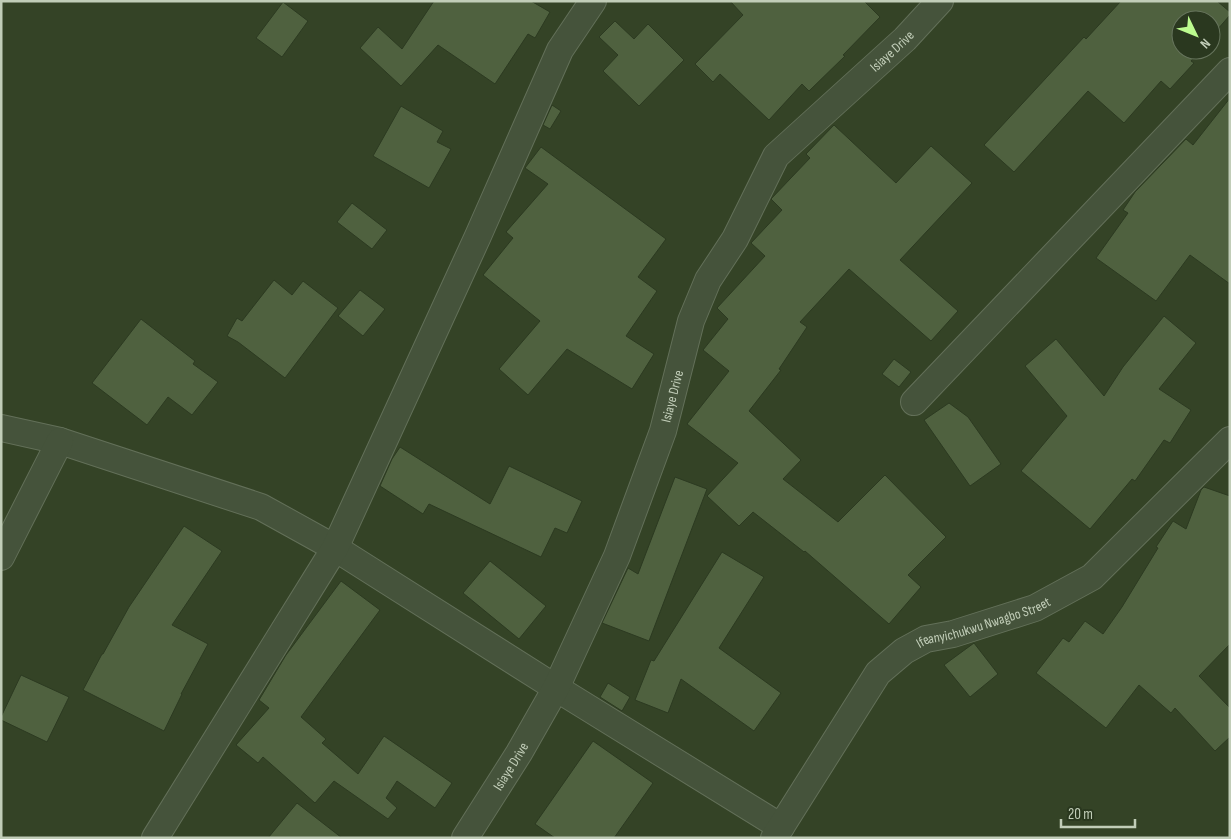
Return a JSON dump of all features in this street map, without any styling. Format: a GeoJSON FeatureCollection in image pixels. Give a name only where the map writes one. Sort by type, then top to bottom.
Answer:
{"type":"FeatureCollection","features":[{"type":"Feature","properties":{"kind":"street"},"geometry":{"type":"LineString","coordinates":[[155,838],[335,548],[474,244],[560,50],[593,1]]}},
{"type":"Feature","properties":{"kind":"street","name":"Isiaye Drive"},"geometry":{"type":"LineString","coordinates":[[465,838],[519,753],[556,688],[617,556],[663,431],[691,321],[708,280],[735,239],[776,156],[905,39],[940,1]]}},
{"type":"Feature","properties":{"kind":"street"},"geometry":{"type":"LineString","coordinates":[[914,402],[1230,71]]}},
{"type":"Feature","properties":{"kind":"street"},"geometry":{"type":"LineString","coordinates":[[1,428],[60,441],[261,507],[335,548],[556,688],[777,832]]}},
{"type":"Feature","properties":{"kind":"street","name":"Ifeanyichukwu Nwagbo Street"},"geometry":{"type":"LineString","coordinates":[[777,832],[878,673],[904,651],[926,639],[953,634],[1035,608],[1092,577],[1230,440]]}},
{"type":"Feature","properties":{"kind":"street"},"geometry":{"type":"LineString","coordinates":[[1,557],[60,441]]}},
{"type":"Feature","properties":{"kind":"building"},"geometry":{"type":"Polygon","coordinates":[[[434,1],[531,1],[550,12],[535,38],[528,34],[495,84],[438,45],[401,86],[360,48],[378,27],[402,49],[434,1]]]}},
{"type":"Feature","properties":{"kind":"building"},"geometry":{"type":"Polygon","coordinates":[[[730,1],[864,1],[880,17],[843,55],[845,56],[809,91],[802,84],[769,120],[720,74],[713,82],[695,64],[743,15],[730,1]]]}},
{"type":"Feature","properties":{"kind":"building"},"geometry":{"type":"Polygon","coordinates":[[[1121,1],[1217,1],[1230,12],[1230,15],[1221,25],[1221,10],[1171,10],[1171,60],[1192,60],[1194,63],[1170,89],[1161,81],[1124,123],[1088,91],[1014,172],[984,145],[1084,37],[1086,39],[1121,1]]]}},
{"type":"Feature","properties":{"kind":"building"},"geometry":{"type":"Polygon","coordinates":[[[283,2],[308,21],[282,57],[256,38],[283,2]]]}},
{"type":"Feature","properties":{"kind":"building"},"geometry":{"type":"Polygon","coordinates":[[[615,21],[634,39],[648,24],[684,60],[639,106],[603,71],[618,55],[599,37],[615,21]]]}},
{"type":"Feature","properties":{"kind":"building"},"geometry":{"type":"Polygon","coordinates":[[[1230,98],[1230,284],[1190,255],[1156,301],[1096,258],[1128,213],[1123,210],[1135,192],[1186,139],[1193,145],[1230,98]]]}},
{"type":"Feature","properties":{"kind":"building"},"geometry":{"type":"Polygon","coordinates":[[[552,105],[561,111],[550,129],[543,125],[552,105]]]}},
{"type":"Feature","properties":{"kind":"building"},"geometry":{"type":"Polygon","coordinates":[[[401,106],[443,131],[437,142],[451,149],[429,188],[373,156],[401,106]]]}},
{"type":"Feature","properties":{"kind":"building"},"geometry":{"type":"Polygon","coordinates":[[[834,125],[896,183],[931,146],[972,183],[900,260],[958,311],[931,341],[849,269],[800,322],[807,327],[779,369],[781,370],[749,411],[801,460],[783,479],[838,522],[885,475],[946,537],[908,575],[921,587],[889,624],[805,551],[753,512],[739,526],[707,496],[738,463],[687,424],[729,371],[703,350],[728,319],[717,308],[765,256],[751,243],[782,210],[771,199],[810,158],[806,154],[834,125]]]}},
{"type":"Feature","properties":{"kind":"building"},"geometry":{"type":"Polygon","coordinates":[[[541,147],[666,239],[638,277],[657,291],[626,336],[654,354],[632,389],[567,349],[528,395],[499,369],[540,321],[483,275],[513,238],[506,232],[548,184],[525,168],[541,147]]]}},
{"type":"Feature","properties":{"kind":"building"},"geometry":{"type":"Polygon","coordinates":[[[352,203],[387,230],[372,249],[337,222],[352,203]]]}},
{"type":"Feature","properties":{"kind":"building"},"geometry":{"type":"Polygon","coordinates":[[[274,280],[292,295],[303,281],[338,308],[285,378],[238,342],[227,336],[237,318],[242,321],[274,280]]]}},
{"type":"Feature","properties":{"kind":"building"},"geometry":{"type":"Polygon","coordinates":[[[360,290],[385,309],[363,336],[338,316],[360,290]]]}},
{"type":"Feature","properties":{"kind":"building"},"geometry":{"type":"Polygon","coordinates":[[[1164,316],[1196,343],[1159,389],[1191,410],[1170,443],[1164,440],[1135,481],[1132,479],[1090,529],[1021,471],[1067,416],[1025,366],[1056,339],[1104,396],[1123,367],[1164,316]]]}},
{"type":"Feature","properties":{"kind":"building"},"geometry":{"type":"Polygon","coordinates":[[[141,319],[195,361],[193,364],[218,382],[192,415],[168,397],[147,425],[92,383],[141,319]]]}},
{"type":"Feature","properties":{"kind":"building"},"geometry":{"type":"Polygon","coordinates":[[[894,359],[911,372],[899,387],[882,374],[894,359]]]}},
{"type":"Feature","properties":{"kind":"building"},"geometry":{"type":"Polygon","coordinates":[[[949,403],[968,417],[1001,464],[970,486],[924,420],[949,403]]]}},
{"type":"Feature","properties":{"kind":"building"},"geometry":{"type":"Polygon","coordinates":[[[400,447],[490,504],[509,466],[582,501],[567,533],[555,528],[541,557],[429,504],[423,514],[380,486],[392,459],[400,447]]]}},
{"type":"Feature","properties":{"kind":"building"},"geometry":{"type":"Polygon","coordinates":[[[675,477],[707,489],[649,641],[602,623],[628,568],[638,574],[675,477]]]}},
{"type":"Feature","properties":{"kind":"building"},"geometry":{"type":"Polygon","coordinates":[[[1204,487],[1230,496],[1230,644],[1199,676],[1230,708],[1230,737],[1215,751],[1175,708],[1171,713],[1139,685],[1106,728],[1036,673],[1063,638],[1069,642],[1085,621],[1103,634],[1122,607],[1173,521],[1186,529],[1201,490],[1204,487]]]}},
{"type":"Feature","properties":{"kind":"building"},"geometry":{"type":"Polygon","coordinates":[[[184,526],[222,551],[172,625],[208,644],[181,694],[164,731],[83,690],[129,607],[184,526]]]}},
{"type":"Feature","properties":{"kind":"building"},"geometry":{"type":"Polygon","coordinates":[[[722,552],[764,577],[719,648],[781,693],[754,731],[681,679],[668,713],[635,700],[651,660],[654,661],[722,552]]]}},
{"type":"Feature","properties":{"kind":"building"},"geometry":{"type":"Polygon","coordinates":[[[490,561],[546,606],[519,639],[463,593],[490,561]]]}},
{"type":"Feature","properties":{"kind":"building"},"geometry":{"type":"Polygon","coordinates":[[[341,581],[380,610],[301,717],[326,739],[322,743],[358,774],[384,736],[452,783],[435,808],[397,781],[386,798],[397,808],[388,819],[334,781],[315,803],[263,757],[258,763],[236,745],[269,708],[259,700],[286,655],[341,581]]]}},
{"type":"Feature","properties":{"kind":"building"},"geometry":{"type":"Polygon","coordinates":[[[974,643],[998,674],[970,697],[944,665],[974,643]]]}},
{"type":"Feature","properties":{"kind":"building"},"geometry":{"type":"Polygon","coordinates":[[[21,675],[69,697],[47,742],[1,720],[21,675]]]}},
{"type":"Feature","properties":{"kind":"building"},"geometry":{"type":"Polygon","coordinates":[[[608,683],[630,697],[622,711],[600,697],[608,683]]]}},
{"type":"Feature","properties":{"kind":"building"},"geometry":{"type":"Polygon","coordinates":[[[593,741],[653,783],[614,838],[555,838],[535,824],[593,741]]]}},
{"type":"Feature","properties":{"kind":"building"},"geometry":{"type":"Polygon","coordinates":[[[297,803],[342,838],[268,838],[297,803]]]}}]}
